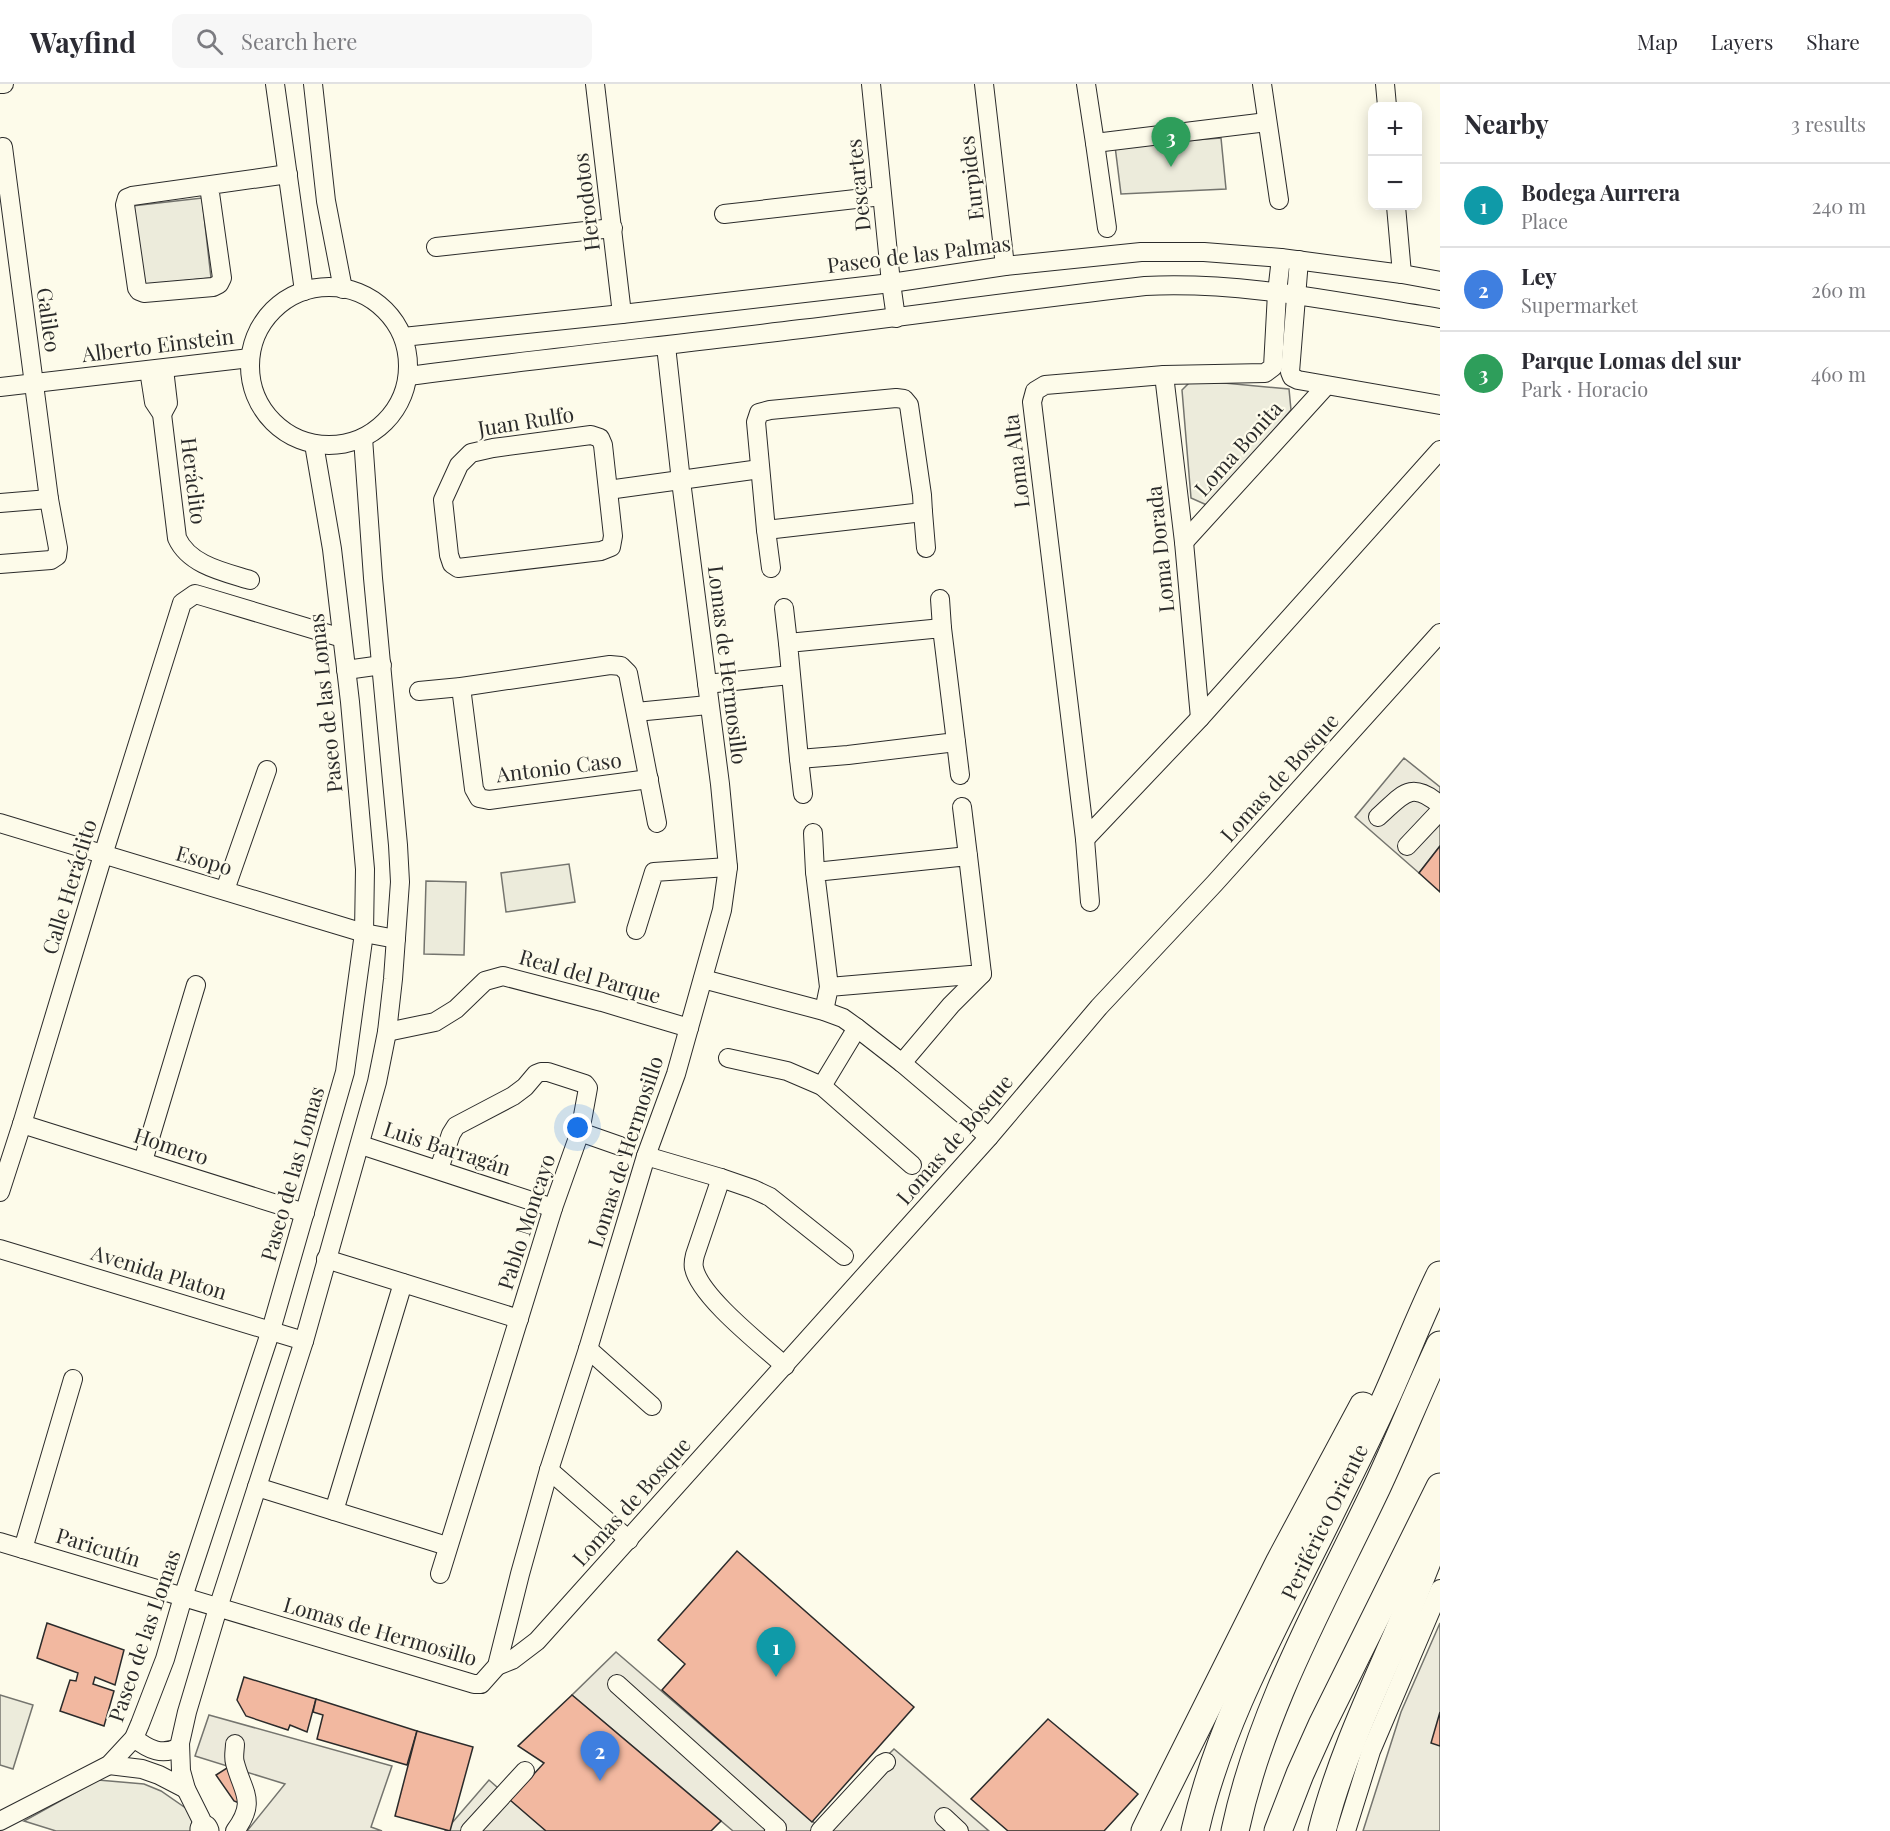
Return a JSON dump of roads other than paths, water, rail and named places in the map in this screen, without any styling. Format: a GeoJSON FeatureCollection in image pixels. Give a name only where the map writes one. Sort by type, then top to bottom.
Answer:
{"type":"FeatureCollection","features":[{"type":"Feature","properties":{"kind":"highway","name":"Periférico Oriente"},"geometry":{"type":"LineString","coordinates":[[1195,1831],[1211,1770],[1244,1690],[1380,1410],[1422,1311],[1440,1275]]}},
{"type":"Feature","properties":{"kind":"highway"},"geometry":{"type":"LineString","coordinates":[[1145,1831],[1280,1561],[1339,1450],[1405,1330],[1422,1311]]}},
{"type":"Feature","properties":{"kind":"highway"},"geometry":{"type":"LineString","coordinates":[[1235,1831],[1250,1775],[1292,1662],[1377,1486],[1440,1346]]}},
{"type":"Feature","properties":{"kind":"highway"},"geometry":{"type":"LineString","coordinates":[[1278,1831],[1322,1725],[1440,1487]]}},
{"type":"Feature","properties":{"kind":"highway"},"geometry":{"type":"LineString","coordinates":[[1322,1831],[1330,1801],[1360,1716],[1391,1650],[1440,1528]]}},
{"type":"Feature","properties":{"kind":"street"},"geometry":{"type":"LineString","coordinates":[[275,84],[304,291]]}},
{"type":"Feature","properties":{"kind":"street"},"geometry":{"type":"LineString","coordinates":[[313,84],[326,201],[343,289]]}},
{"type":"Feature","properties":{"kind":"street","name":"Herodotos"},"geometry":{"type":"LineString","coordinates":[[595,84],[622,314]]}},
{"type":"Feature","properties":{"kind":"street","name":"Descartes"},"geometry":{"type":"LineString","coordinates":[[872,84],[896,318]]}},
{"type":"Feature","properties":{"kind":"street","name":"Eurpides"},"geometry":{"type":"LineString","coordinates":[[984,84],[1005,266]]}},
{"type":"Feature","properties":{"kind":"street"},"geometry":{"type":"LineString","coordinates":[[1086,84],[1107,228]]}},
{"type":"Feature","properties":{"kind":"street"},"geometry":{"type":"LineString","coordinates":[[1262,84],[1279,200]]}},
{"type":"Feature","properties":{"kind":"street"},"geometry":{"type":"LineString","coordinates":[[1385,84],[1387,102]]}},
{"type":"Feature","properties":{"kind":"street"},"geometry":{"type":"LineString","coordinates":[[1095,143],[1267,122]]}},
{"type":"Feature","properties":{"kind":"street","name":"Galileo"},"geometry":{"type":"LineString","coordinates":[[0,564],[51,560],[57,556],[58,548],[5,202],[3,147]]}},
{"type":"Feature","properties":{"kind":"street"},"geometry":{"type":"LineString","coordinates":[[209,186],[222,278],[219,284],[213,287],[144,293],[140,291],[137,288],[125,205],[127,198],[288,174]]}},
{"type":"Feature","properties":{"kind":"street"},"geometry":{"type":"LineString","coordinates":[[724,214],[882,196]]}},
{"type":"Feature","properties":{"kind":"street"},"geometry":{"type":"LineString","coordinates":[[1396,210],[1402,274]]}},
{"type":"Feature","properties":{"kind":"street"},"geometry":{"type":"LineString","coordinates":[[436,247],[613,228]]}},
{"type":"Feature","properties":{"kind":"street","name":"Paseo de las Palmas"},"geometry":{"type":"LineString","coordinates":[[403,337],[891,283],[1005,266],[1115,254],[1169,251],[1290,259],[1440,281]]}},
{"type":"Feature","properties":{"kind":"street"},"geometry":{"type":"LineString","coordinates":[[1290,259],[1296,296],[1290,372],[1292,377],[1326,386],[1440,405]]}},
{"type":"Feature","properties":{"kind":"street","name":"Loma Alta"},"geometry":{"type":"LineString","coordinates":[[1090,902],[1085,839],[1032,402],[1035,391],[1045,385],[1164,375],[1265,373],[1270,371],[1273,367],[1277,293],[1290,259]]}},
{"type":"Feature","properties":{"kind":"street"},"geometry":{"type":"LineString","coordinates":[[408,376],[1145,286],[1202,285],[1277,293],[1440,318]]}},
{"type":"Feature","properties":{"kind":"street"},"geometry":{"type":"LineString","coordinates":[[323,288],[343,289],[368,298],[389,314],[403,337],[408,356],[408,376],[400,401],[384,423],[363,438],[339,445],[314,444],[287,433],[265,413],[253,387],[250,358],[256,336],[267,317],[284,302],[304,291],[323,288]]}},
{"type":"Feature","properties":{"kind":"street","name":"Lomas de Hermosillo"},"geometry":{"type":"LineString","coordinates":[[218,1608],[474,1683],[481,1684],[497,1666],[549,1470],[646,1156],[676,1074],[722,910],[728,867],[720,784],[708,705],[666,346]]}},
{"type":"Feature","properties":{"kind":"street","name":"Alberto Einstein"},"geometry":{"type":"LineString","coordinates":[[0,387],[250,358]]}},
{"type":"Feature","properties":{"kind":"street","name":"Heráclito"},"geometry":{"type":"LineString","coordinates":[[156,369],[154,402],[162,414],[177,538],[182,549],[192,557],[216,570],[250,580]]}},
{"type":"Feature","properties":{"kind":"street","name":"Loma Dorada"},"geometry":{"type":"LineString","coordinates":[[1164,375],[1184,542],[1200,717]]}},
{"type":"Feature","properties":{"kind":"street","name":"Loma Bonita"},"geometry":{"type":"LineString","coordinates":[[1184,542],[1326,386]]}},
{"type":"Feature","properties":{"kind":"street"},"geometry":{"type":"LineString","coordinates":[[771,568],[756,422],[759,413],[770,410],[904,399],[909,405],[922,495],[926,548]]}},
{"type":"Feature","properties":{"kind":"street","name":"Juan Rulfo"},"geometry":{"type":"LineString","coordinates":[[591,435],[600,438],[603,445],[608,490],[613,536],[611,548],[458,568],[452,564],[443,500],[459,465],[471,453],[591,435]]}},
{"type":"Feature","properties":{"kind":"street"},"geometry":{"type":"LineString","coordinates":[[204,1830],[186,1789],[181,1771],[180,1747],[186,1712],[304,1341],[361,1145],[387,1032],[400,882],[399,845],[373,578],[363,438]]}},
{"type":"Feature","properties":{"kind":"street","name":"Paseo de las Lomas"},"geometry":{"type":"LineString","coordinates":[[0,1821],[108,1765],[134,1738],[165,1659],[183,1597],[271,1330],[345,1072],[364,933],[365,869],[332,549],[314,444]]}},
{"type":"Feature","properties":{"kind":"street"},"geometry":{"type":"LineString","coordinates":[[1085,839],[1200,717],[1440,450]]}},
{"type":"Feature","properties":{"kind":"street"},"geometry":{"type":"LineString","coordinates":[[608,490],[760,469]]}},
{"type":"Feature","properties":{"kind":"street"},"geometry":{"type":"LineString","coordinates":[[0,503],[49,499]]}},
{"type":"Feature","properties":{"kind":"street"},"geometry":{"type":"LineString","coordinates":[[766,530],[923,512]]}},
{"type":"Feature","properties":{"kind":"street","name":"Calle Heráclito"},"geometry":{"type":"LineString","coordinates":[[0,1192],[182,603],[195,594],[342,638]]}},
{"type":"Feature","properties":{"kind":"street"},"geometry":{"type":"LineString","coordinates":[[940,598],[960,775]]}},
{"type":"Feature","properties":{"kind":"street"},"geometry":{"type":"LineString","coordinates":[[784,608],[803,794]]}},
{"type":"Feature","properties":{"kind":"street"},"geometry":{"type":"LineString","coordinates":[[788,642],[942,628]]}},
{"type":"Feature","properties":{"kind":"street","name":"Lomas de Bosque"},"geometry":{"type":"LineString","coordinates":[[497,1666],[512,1660],[537,1641],[989,1137],[1099,1007],[1223,874],[1440,633]]}},
{"type":"Feature","properties":{"kind":"street"},"geometry":{"type":"LineString","coordinates":[[346,670],[382,665]]}},
{"type":"Feature","properties":{"kind":"street","name":"Antonio Caso"},"geometry":{"type":"LineString","coordinates":[[419,691],[610,665],[621,666],[628,673],[657,823]]}},
{"type":"Feature","properties":{"kind":"street"},"geometry":{"type":"LineString","coordinates":[[707,684],[790,675]]}},
{"type":"Feature","properties":{"kind":"street","name":"Antonio Caso"},"geometry":{"type":"LineString","coordinates":[[461,687],[474,789],[479,798],[489,800],[649,779]]}},
{"type":"Feature","properties":{"kind":"street"},"geometry":{"type":"LineString","coordinates":[[636,712],[708,705]]}},
{"type":"Feature","properties":{"kind":"street"},"geometry":{"type":"LineString","coordinates":[[799,759],[956,742]]}},
{"type":"Feature","properties":{"kind":"street"},"geometry":{"type":"LineString","coordinates":[[225,890],[267,770]]}},
{"type":"Feature","properties":{"kind":"street"},"geometry":{"type":"LineString","coordinates":[[1378,817],[1402,795],[1409,792],[1423,792],[1440,805]]}},
{"type":"Feature","properties":{"kind":"street"},"geometry":{"type":"LineString","coordinates":[[962,807],[982,974]]}},
{"type":"Feature","properties":{"kind":"street"},"geometry":{"type":"LineString","coordinates":[[1407,846],[1440,811]]}},
{"type":"Feature","properties":{"kind":"street","name":"Esopo"},"geometry":{"type":"LineString","coordinates":[[0,823],[364,933],[396,939]]}},
{"type":"Feature","properties":{"kind":"street"},"geometry":{"type":"LineString","coordinates":[[813,833],[815,872],[829,987],[824,1011]]}},
{"type":"Feature","properties":{"kind":"street"},"geometry":{"type":"LineString","coordinates":[[815,872],[968,856]]}},
{"type":"Feature","properties":{"kind":"street"},"geometry":{"type":"LineString","coordinates":[[636,930],[654,872],[728,867]]}},
{"type":"Feature","properties":{"kind":"street"},"geometry":{"type":"LineString","coordinates":[[902,1063],[951,1005],[982,974]]}},
{"type":"Feature","properties":{"kind":"street"},"geometry":{"type":"LineString","coordinates":[[829,987],[982,974]]}},
{"type":"Feature","properties":{"kind":"street","name":"Real del Parque"},"geometry":{"type":"LineString","coordinates":[[387,1032],[435,1022],[456,1009],[485,981],[503,976],[689,1028]]}},
{"type":"Feature","properties":{"kind":"street"},"geometry":{"type":"LineString","coordinates":[[703,978],[843,1018],[902,1063],[989,1137]]}},
{"type":"Feature","properties":{"kind":"street"},"geometry":{"type":"LineString","coordinates":[[142,1161],[196,985]]}},
{"type":"Feature","properties":{"kind":"street"},"geometry":{"type":"LineString","coordinates":[[822,1086],[857,1028]]}},
{"type":"Feature","properties":{"kind":"street"},"geometry":{"type":"LineString","coordinates":[[728,1058],[787,1071],[822,1086],[912,1165]]}},
{"type":"Feature","properties":{"kind":"street","name":"Pablo Moncayo"},"geometry":{"type":"LineString","coordinates":[[439,1169],[456,1125],[513,1096],[536,1074],[548,1072],[585,1084],[588,1088],[580,1132],[553,1208],[440,1574]]}},
{"type":"Feature","properties":{"kind":"street","name":"Homero"},"geometry":{"type":"LineString","coordinates":[[22,1124],[305,1213]]}},
{"type":"Feature","properties":{"kind":"street"},"geometry":{"type":"LineString","coordinates":[[580,1132],[620,1146]]}},
{"type":"Feature","properties":{"kind":"street","name":"Luis Barragán"},"geometry":{"type":"LineString","coordinates":[[361,1145],[553,1208]]}},
{"type":"Feature","properties":{"kind":"street"},"geometry":{"type":"LineString","coordinates":[[646,1156],[721,1178],[770,1197],[844,1256]]}},
{"type":"Feature","properties":{"kind":"street"},"geometry":{"type":"LineString","coordinates":[[721,1178],[695,1255],[693,1266],[696,1275],[716,1303],[785,1366]]}},
{"type":"Feature","properties":{"kind":"street","name":"Avenida Platon"},"geometry":{"type":"LineString","coordinates":[[0,1249],[304,1341]]}},
{"type":"Feature","properties":{"kind":"street","name":"Pablo Moncayo"},"geometry":{"type":"LineString","coordinates":[[326,1259],[519,1319]]}},
{"type":"Feature","properties":{"kind":"street"},"geometry":{"type":"LineString","coordinates":[[334,1511],[403,1283]]}},
{"type":"Feature","properties":{"kind":"street"},"geometry":{"type":"LineString","coordinates":[[588,1349],[652,1406]]}},
{"type":"Feature","properties":{"kind":"street"},"geometry":{"type":"LineString","coordinates":[[23,1549],[73,1378]]}},
{"type":"Feature","properties":{"kind":"street"},"geometry":{"type":"LineString","coordinates":[[549,1470],[629,1540]]}},
{"type":"Feature","properties":{"kind":"street"},"geometry":{"type":"LineString","coordinates":[[258,1487],[447,1546]]}},
{"type":"Feature","properties":{"kind":"street","name":"Paricutín"},"geometry":{"type":"LineString","coordinates":[[0,1542],[218,1608]]}},
{"type":"Feature","properties":{"kind":"street"},"geometry":{"type":"LineString","coordinates":[[1346,1831],[1371,1750],[1440,1589]]}},
{"type":"Feature","properties":{"kind":"street"},"geometry":{"type":"LineString","coordinates":[[617,1684],[777,1830]]}},
{"type":"Feature","properties":{"kind":"street"},"geometry":{"type":"LineString","coordinates":[[134,1738],[155,1751],[173,1751],[180,1747]]}},
{"type":"Feature","properties":{"kind":"street"},"geometry":{"type":"LineString","coordinates":[[235,1744],[234,1762],[248,1798],[245,1815],[235,1831]]}},
{"type":"Feature","properties":{"kind":"street"},"geometry":{"type":"LineString","coordinates":[[820,1831],[886,1762]]}},
{"type":"Feature","properties":{"kind":"street"},"geometry":{"type":"LineString","coordinates":[[108,1765],[142,1769],[186,1789]]}},
{"type":"Feature","properties":{"kind":"street"},"geometry":{"type":"LineString","coordinates":[[470,1831],[525,1771]]}},
{"type":"Feature","properties":{"kind":"street"},"geometry":{"type":"LineString","coordinates":[[944,1817],[959,1831]]}},
{"type":"Feature","properties":{"kind":"place","name":"Parque Lomas del sur"},"geometry":{"type":"Point","coordinates":[1171,167]}},
{"type":"Feature","properties":{"kind":"place","name":"Bodega Aurrera"},"geometry":{"type":"Point","coordinates":[776,1677]}},
{"type":"Feature","properties":{"kind":"place","name":"Ley"},"geometry":{"type":"Point","coordinates":[600,1781]}}]}
